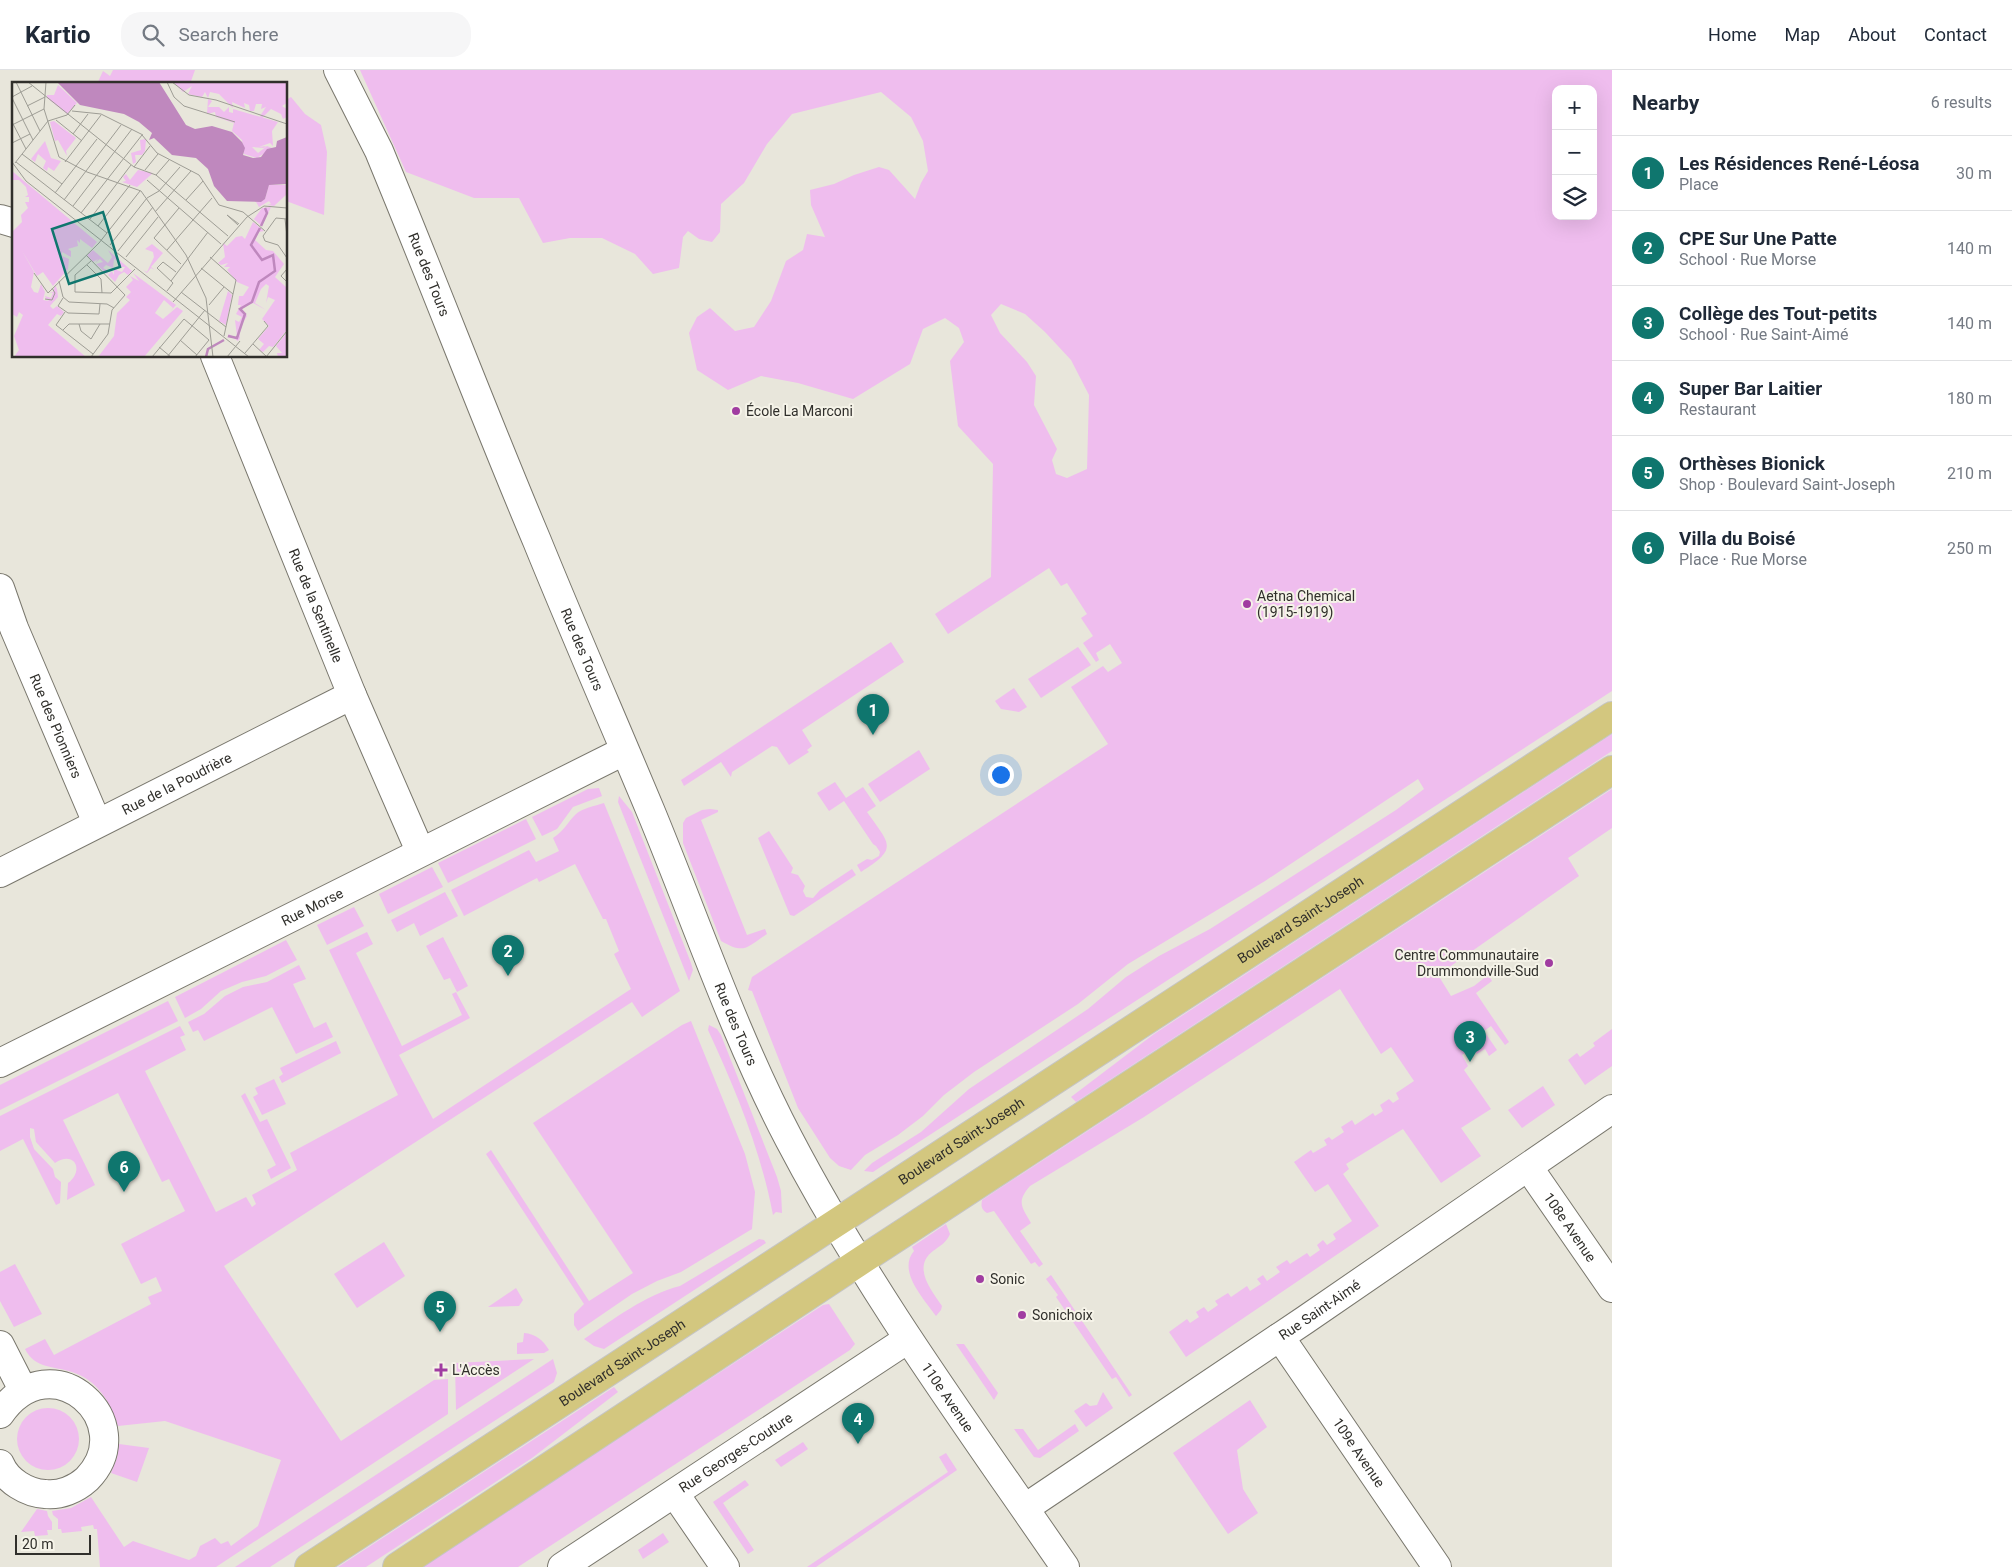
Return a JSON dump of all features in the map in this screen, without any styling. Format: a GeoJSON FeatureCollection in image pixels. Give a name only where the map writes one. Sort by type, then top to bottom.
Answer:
{"type":"FeatureCollection","features":[{"type":"Feature","properties":{"kind":"main road","name":"Boulevard Saint-Joseph"},"geometry":{"type":"LineString","coordinates":[[309,1567],[1612,716]]}},
{"type":"Feature","properties":{"kind":"main road"},"geometry":{"type":"LineString","coordinates":[[397,1567],[859,1262],[1612,770]]}},
{"type":"Feature","properties":{"kind":"street","name":"Rue des Tours"},"geometry":{"type":"LineString","coordinates":[[338,70],[379,151],[396,190],[536,539],[758,1078],[789,1140],[836,1224]]}},
{"type":"Feature","properties":{"kind":"street"},"geometry":{"type":"LineString","coordinates":[[0,218],[12,222]]}},
{"type":"Feature","properties":{"kind":"street","name":"Rue de la Sentinelle"},"geometry":{"type":"LineString","coordinates":[[216,358],[352,695],[420,852]]}},
{"type":"Feature","properties":{"kind":"street","name":"Rue des Pionniers"},"geometry":{"type":"LineString","coordinates":[[0,588],[7,631],[97,823]]}},
{"type":"Feature","properties":{"kind":"street","name":"Rue de la Poudrière"},"geometry":{"type":"LineString","coordinates":[[0,873],[352,695]]}},
{"type":"Feature","properties":{"kind":"street","name":"Rue Morse"},"geometry":{"type":"LineString","coordinates":[[0,1063],[624,750]]}},
{"type":"Feature","properties":{"kind":"street","name":"Rue Saint-Aimé"},"geometry":{"type":"LineString","coordinates":[[1025,1508],[1529,1168],[1612,1109]]}},
{"type":"Feature","properties":{"kind":"street","name":"108e Avenue"},"geometry":{"type":"LineString","coordinates":[[1529,1168],[1612,1288]]}},
{"type":"Feature","properties":{"kind":"street","name":"110e Avenue"},"geometry":{"type":"LineString","coordinates":[[836,1224],[908,1339],[1065,1567]]}},
{"type":"Feature","properties":{"kind":"street","name":"109e Avenue"},"geometry":{"type":"LineString","coordinates":[[1280,1337],[1437,1567]]}},
{"type":"Feature","properties":{"kind":"street","name":"Rue Georges-Couture"},"geometry":{"type":"LineString","coordinates":[[562,1567],[908,1339]]}},
{"type":"Feature","properties":{"kind":"street"},"geometry":{"type":"LineString","coordinates":[[0,1345],[24,1390]]}},
{"type":"Feature","properties":{"kind":"street"},"geometry":{"type":"LineString","coordinates":[[0,1414],[9,1401],[24,1390],[41,1384],[59,1385],[77,1391],[91,1403],[100,1419],[104,1437],[102,1455],[94,1472],[81,1485],[64,1492],[47,1494],[29,1491],[14,1482],[0,1464]]}},
{"type":"Feature","properties":{"kind":"street"},"geometry":{"type":"LineString","coordinates":[[675,1494],[725,1567]]}},
{"type":"Feature","properties":{"kind":"shaded area"},"geometry":{"type":"Polygon","coordinates":[[[113,70],[195,70],[191,82],[98,82],[103,71],[110,76],[113,70]]]}},
{"type":"Feature","properties":{"kind":"shaded area"},"geometry":{"type":"Polygon","coordinates":[[[360,70],[1612,70],[1612,691],[873,1172],[864,1171],[872,1163],[921,1132],[969,1089],[1088,1009],[1126,977],[1159,956],[1210,929],[1396,810],[1424,789],[1418,779],[1265,881],[1128,964],[1078,1004],[974,1072],[944,1095],[923,1116],[898,1135],[865,1155],[851,1170],[839,1166],[830,1158],[798,1108],[752,991],[748,990],[752,977],[1108,744],[1071,687],[1103,666],[1108,672],[1122,663],[1110,644],[1096,653],[1099,660],[1096,662],[1083,643],[1093,636],[1081,618],[1087,614],[1067,583],[1061,586],[1049,568],[948,634],[935,614],[991,577],[993,464],[958,426],[950,361],[964,342],[959,328],[945,318],[923,329],[910,364],[853,399],[798,383],[761,376],[728,390],[697,370],[689,333],[697,317],[710,308],[735,331],[754,327],[771,301],[786,261],[803,250],[807,234],[825,237],[811,205],[810,190],[834,184],[879,167],[889,170],[915,199],[928,171],[923,141],[911,117],[881,92],[792,114],[767,144],[744,183],[721,204],[720,232],[712,242],[699,239],[688,231],[683,237],[679,268],[653,274],[635,254],[602,238],[570,238],[543,243],[519,198],[474,198],[406,172],[360,70]],[[1001,304],[991,315],[1000,333],[1027,362],[1036,376],[1034,405],[1057,449],[1052,460],[1056,474],[1067,478],[1087,469],[1089,395],[1071,360],[1025,314],[1001,304]]]}},
{"type":"Feature","properties":{"kind":"shaded area"},"geometry":{"type":"Polygon","coordinates":[[[291,97],[305,114],[321,125],[327,152],[324,215],[288,202],[288,99],[291,97]]]}},
{"type":"Feature","properties":{"kind":"shaded area"},"geometry":{"type":"Polygon","coordinates":[[[891,642],[904,662],[802,730],[812,746],[807,750],[809,752],[789,765],[777,747],[772,746],[732,772],[731,777],[721,762],[684,786],[681,780],[891,642]]]}},
{"type":"Feature","properties":{"kind":"shaded area"},"geometry":{"type":"Polygon","coordinates":[[[1078,647],[1091,665],[1041,698],[1028,679],[1078,647]]]}},
{"type":"Feature","properties":{"kind":"shaded area"},"geometry":{"type":"Polygon","coordinates":[[[1014,688],[1027,707],[1019,712],[1001,709],[995,701],[1014,688]]]}},
{"type":"Feature","properties":{"kind":"shaded area"},"geometry":{"type":"Polygon","coordinates":[[[1612,734],[1612,751],[1076,1102],[1071,1097],[1154,1034],[1612,734]]]}},
{"type":"Feature","properties":{"kind":"shaded area"},"geometry":{"type":"Polygon","coordinates":[[[919,750],[930,769],[880,802],[868,784],[919,750]]]}},
{"type":"Feature","properties":{"kind":"shaded area"},"geometry":{"type":"Polygon","coordinates":[[[835,782],[846,798],[863,787],[876,806],[867,812],[885,839],[886,851],[873,864],[861,872],[857,865],[867,859],[872,860],[879,856],[880,852],[844,801],[829,811],[817,793],[835,782]]]}},
{"type":"Feature","properties":{"kind":"shaded area"},"geometry":{"type":"Polygon","coordinates":[[[599,788],[602,796],[573,807],[557,829],[542,836],[532,817],[588,789],[599,788]]]}},
{"type":"Feature","properties":{"kind":"shaded area"},"geometry":{"type":"Polygon","coordinates":[[[1612,789],[1612,828],[1568,858],[1579,876],[1438,975],[1451,996],[1474,986],[1488,975],[1492,981],[1476,993],[1509,1042],[1505,1045],[1491,1026],[1484,1031],[1497,1050],[1489,1056],[1485,1049],[1477,1054],[1473,1048],[1462,1055],[1468,1066],[1464,1070],[1491,1109],[1461,1128],[1481,1156],[1441,1183],[1403,1129],[1346,1164],[1349,1169],[1343,1174],[1379,1226],[1186,1357],[1169,1332],[1187,1319],[1190,1323],[1199,1317],[1196,1312],[1204,1307],[1208,1312],[1218,1305],[1215,1301],[1228,1293],[1231,1297],[1247,1286],[1250,1291],[1261,1284],[1257,1279],[1263,1275],[1267,1281],[1280,1272],[1276,1267],[1287,1260],[1290,1264],[1307,1253],[1310,1257],[1320,1250],[1317,1245],[1323,1240],[1327,1245],[1336,1239],[1333,1234],[1352,1221],[1328,1184],[1315,1192],[1294,1162],[1311,1150],[1313,1153],[1327,1145],[1324,1140],[1329,1137],[1332,1140],[1344,1132],[1341,1127],[1352,1120],[1355,1125],[1373,1113],[1375,1116],[1383,1111],[1380,1105],[1389,1099],[1393,1103],[1399,1099],[1396,1093],[1414,1081],[1391,1047],[1381,1054],[1340,989],[1144,1117],[1030,1186],[1023,1196],[1022,1204],[1031,1223],[1020,1231],[1043,1264],[1039,1267],[1035,1262],[1031,1264],[994,1211],[987,1213],[983,1209],[982,1200],[1612,789]]]}},
{"type":"Feature","properties":{"kind":"shaded area"},"geometry":{"type":"Polygon","coordinates":[[[619,796],[632,812],[691,963],[693,970],[689,981],[618,802],[619,796]]]}},
{"type":"Feature","properties":{"kind":"shaded area"},"geometry":{"type":"Polygon","coordinates":[[[604,803],[680,991],[642,1017],[632,1002],[224,1266],[341,1441],[434,1380],[448,1379],[448,1414],[216,1567],[100,1567],[97,1529],[94,1529],[93,1525],[81,1527],[82,1531],[62,1533],[61,1529],[58,1529],[58,1519],[53,1515],[52,1511],[71,1508],[91,1497],[124,1547],[133,1541],[189,1560],[196,1556],[200,1546],[215,1538],[221,1544],[228,1541],[231,1546],[258,1526],[281,1460],[165,1421],[118,1426],[107,1400],[89,1380],[72,1372],[46,1366],[29,1355],[25,1349],[45,1339],[54,1355],[151,1304],[148,1297],[162,1291],[156,1277],[141,1284],[121,1244],[185,1211],[169,1179],[162,1182],[118,1093],[63,1120],[95,1185],[67,1200],[68,1183],[76,1173],[75,1163],[67,1159],[55,1163],[36,1142],[34,1129],[30,1128],[30,1137],[34,1149],[53,1169],[55,1177],[61,1182],[60,1203],[56,1205],[23,1139],[0,1151],[0,1116],[180,1026],[185,1035],[180,1037],[186,1050],[145,1071],[216,1212],[246,1197],[252,1207],[256,1204],[252,1195],[297,1170],[290,1153],[398,1095],[329,950],[367,932],[373,944],[356,953],[402,1046],[462,1015],[452,994],[456,992],[470,1018],[399,1055],[433,1119],[631,989],[614,954],[619,951],[606,919],[603,919],[575,864],[539,882],[537,878],[464,916],[451,890],[529,850],[536,862],[559,851],[553,838],[578,813],[604,803]]]}},
{"type":"Feature","properties":{"kind":"shaded area"},"geometry":{"type":"Polygon","coordinates":[[[702,810],[718,810],[718,812],[701,820],[747,935],[765,929],[767,934],[746,948],[736,948],[721,941],[683,843],[683,823],[686,818],[702,810]]]}},
{"type":"Feature","properties":{"kind":"shaded area"},"geometry":{"type":"Polygon","coordinates":[[[526,819],[536,839],[448,883],[438,863],[526,819]]]}},
{"type":"Feature","properties":{"kind":"shaded area"},"geometry":{"type":"Polygon","coordinates":[[[769,831],[793,868],[791,873],[798,875],[805,886],[803,891],[806,897],[813,898],[820,890],[852,869],[856,875],[794,916],[790,915],[758,838],[769,831]]]}},
{"type":"Feature","properties":{"kind":"shaded area"},"geometry":{"type":"Polygon","coordinates":[[[432,867],[443,887],[388,914],[379,894],[432,867]]]}},
{"type":"Feature","properties":{"kind":"shaded area"},"geometry":{"type":"Polygon","coordinates":[[[445,892],[458,916],[420,936],[414,923],[397,932],[391,920],[445,892]]]}},
{"type":"Feature","properties":{"kind":"shaded area"},"geometry":{"type":"Polygon","coordinates":[[[354,907],[364,926],[327,945],[317,925],[354,907]]]}},
{"type":"Feature","properties":{"kind":"shaded area"},"geometry":{"type":"Polygon","coordinates":[[[443,937],[468,986],[457,992],[450,978],[444,980],[426,946],[443,937]]]}},
{"type":"Feature","properties":{"kind":"shaded area"},"geometry":{"type":"Polygon","coordinates":[[[286,940],[297,960],[266,976],[242,982],[221,991],[201,1009],[185,1018],[175,997],[286,940]]]}},
{"type":"Feature","properties":{"kind":"shaded area"},"geometry":{"type":"Polygon","coordinates":[[[299,965],[306,979],[293,984],[314,1028],[326,1022],[333,1037],[296,1054],[272,1007],[204,1041],[198,1030],[193,1032],[188,1022],[204,1014],[225,996],[243,987],[267,982],[299,965]]]}},
{"type":"Feature","properties":{"kind":"shaded area"},"geometry":{"type":"Polygon","coordinates":[[[168,1001],[178,1021],[0,1110],[0,1085],[168,1001]]]}},
{"type":"Feature","properties":{"kind":"shaded area"},"geometry":{"type":"Polygon","coordinates":[[[691,1021],[745,1154],[755,1192],[752,1229],[681,1272],[657,1281],[632,1294],[578,1331],[574,1325],[574,1314],[584,1304],[486,1154],[491,1150],[589,1301],[633,1273],[533,1123],[682,1025],[691,1021]]]}},
{"type":"Feature","properties":{"kind":"shaded area"},"geometry":{"type":"Polygon","coordinates":[[[709,1025],[717,1029],[721,1035],[777,1177],[781,1191],[782,1213],[776,1212],[773,1215],[762,1167],[728,1074],[708,1030],[709,1025]]]}},
{"type":"Feature","properties":{"kind":"shaded area"},"geometry":{"type":"Polygon","coordinates":[[[1612,1029],[1612,1066],[1585,1085],[1568,1060],[1577,1053],[1580,1057],[1595,1046],[1593,1043],[1612,1029]]]}},
{"type":"Feature","properties":{"kind":"shaded area"},"geometry":{"type":"Polygon","coordinates":[[[336,1041],[341,1053],[282,1083],[279,1077],[283,1074],[280,1068],[336,1041]]]}},
{"type":"Feature","properties":{"kind":"shaded area"},"geometry":{"type":"Polygon","coordinates":[[[274,1079],[286,1104],[262,1115],[253,1097],[258,1094],[255,1088],[274,1079]]]}},
{"type":"Feature","properties":{"kind":"shaded area"},"geometry":{"type":"Polygon","coordinates":[[[1543,1086],[1555,1105],[1522,1128],[1508,1110],[1543,1086]]]}},
{"type":"Feature","properties":{"kind":"shaded area"},"geometry":{"type":"Polygon","coordinates":[[[245,1093],[260,1122],[267,1119],[291,1168],[271,1179],[267,1170],[276,1165],[241,1096],[245,1093]]]}},
{"type":"Feature","properties":{"kind":"shaded area"},"geometry":{"type":"Polygon","coordinates":[[[946,1224],[950,1234],[949,1237],[927,1257],[924,1264],[924,1271],[929,1286],[942,1306],[936,1316],[914,1285],[909,1267],[914,1251],[912,1247],[946,1224]]]}},
{"type":"Feature","properties":{"kind":"shaded area"},"geometry":{"type":"Polygon","coordinates":[[[759,1239],[764,1240],[766,1243],[604,1349],[594,1346],[584,1339],[642,1301],[680,1286],[759,1239]]]}},
{"type":"Feature","properties":{"kind":"shaded area"},"geometry":{"type":"Polygon","coordinates":[[[384,1242],[405,1276],[357,1308],[334,1274],[384,1242]]]}},
{"type":"Feature","properties":{"kind":"shaded area"},"geometry":{"type":"Polygon","coordinates":[[[15,1264],[42,1314],[14,1327],[0,1301],[0,1272],[15,1264]]]}},
{"type":"Feature","properties":{"kind":"shaded area"},"geometry":{"type":"Polygon","coordinates":[[[1051,1275],[1132,1395],[1129,1397],[1116,1377],[1112,1379],[1056,1297],[1058,1295],[1046,1279],[1051,1275]]]}},
{"type":"Feature","properties":{"kind":"shaded area"},"geometry":{"type":"Polygon","coordinates":[[[516,1288],[523,1300],[519,1306],[488,1307],[516,1288]]]}},
{"type":"Feature","properties":{"kind":"shaded area"},"geometry":{"type":"Polygon","coordinates":[[[829,1304],[855,1344],[850,1350],[518,1567],[422,1567],[823,1305],[829,1304]]]}},
{"type":"Feature","properties":{"kind":"shaded area"},"geometry":{"type":"Polygon","coordinates":[[[524,1333],[539,1338],[549,1350],[544,1353],[517,1354],[517,1343],[523,1342],[524,1333]]]}},
{"type":"Feature","properties":{"kind":"shaded area"},"geometry":{"type":"Polygon","coordinates":[[[956,1344],[964,1344],[998,1393],[994,1400],[956,1344]]]}},
{"type":"Feature","properties":{"kind":"shaded area"},"geometry":{"type":"Polygon","coordinates":[[[534,1359],[456,1410],[455,1363],[534,1359]]]}},
{"type":"Feature","properties":{"kind":"shaded area"},"geometry":{"type":"Polygon","coordinates":[[[553,1359],[557,1373],[554,1382],[270,1567],[235,1567],[553,1359]]]}},
{"type":"Feature","properties":{"kind":"shaded area"},"geometry":{"type":"Polygon","coordinates":[[[614,1387],[618,1392],[532,1458],[366,1567],[338,1567],[614,1387]]]}},
{"type":"Feature","properties":{"kind":"shaded area"},"geometry":{"type":"Polygon","coordinates":[[[1103,1392],[1113,1408],[1086,1427],[1074,1411],[1086,1403],[1090,1406],[1097,1405],[1103,1392]]]}},
{"type":"Feature","properties":{"kind":"shaded area"},"geometry":{"type":"Polygon","coordinates":[[[1250,1400],[1267,1427],[1237,1450],[1243,1489],[1258,1513],[1228,1534],[1173,1453],[1250,1400]]]}},
{"type":"Feature","properties":{"kind":"shaded area"},"geometry":{"type":"Polygon","coordinates":[[[42,1408],[54,1408],[70,1417],[77,1427],[79,1439],[77,1451],[70,1461],[54,1470],[42,1470],[31,1465],[22,1456],[17,1445],[17,1433],[22,1422],[31,1413],[42,1408]]]}},
{"type":"Feature","properties":{"kind":"shaded area"},"geometry":{"type":"Polygon","coordinates":[[[1075,1424],[1079,1431],[1040,1458],[1034,1457],[1014,1429],[1023,1429],[1038,1450],[1075,1424]]]}},
{"type":"Feature","properties":{"kind":"shaded area"},"geometry":{"type":"Polygon","coordinates":[[[803,1442],[808,1449],[781,1467],[775,1460],[803,1442]]]}},
{"type":"Feature","properties":{"kind":"shaded area"},"geometry":{"type":"Polygon","coordinates":[[[119,1444],[149,1448],[137,1482],[111,1473],[117,1458],[119,1444]]]}},
{"type":"Feature","properties":{"kind":"shaded area"},"geometry":{"type":"Polygon","coordinates":[[[946,1453],[957,1470],[816,1567],[807,1567],[948,1472],[939,1457],[946,1453]]]}},
{"type":"Feature","properties":{"kind":"shaded area"},"geometry":{"type":"Polygon","coordinates":[[[745,1480],[749,1485],[723,1503],[754,1550],[748,1554],[713,1502],[745,1480]]]}},
{"type":"Feature","properties":{"kind":"shaded area"},"geometry":{"type":"Polygon","coordinates":[[[37,1509],[47,1511],[52,1522],[52,1530],[47,1530],[48,1535],[35,1536],[34,1531],[21,1532],[37,1509]]]}},
{"type":"Feature","properties":{"kind":"shaded area"},"geometry":{"type":"Polygon","coordinates":[[[663,1533],[669,1542],[643,1559],[638,1550],[663,1533]]]}},
{"type":"Feature","properties":{"kind":"place","name":"École La Marconi"},"geometry":{"type":"Point","coordinates":[736,411]}},
{"type":"Feature","properties":{"kind":"place","name":"Aetna Chemical (1915-1919)"},"geometry":{"type":"Point","coordinates":[1247,604]}},
{"type":"Feature","properties":{"kind":"place","name":"Les Résidences René-Léosa"},"geometry":{"type":"Point","coordinates":[873,735]}},
{"type":"Feature","properties":{"kind":"place","name":"Centre Communautaire Drummondville-Sud"},"geometry":{"type":"Point","coordinates":[1549,963]}},
{"type":"Feature","properties":{"kind":"place","name":"CPE Sur Une Patte"},"geometry":{"type":"Point","coordinates":[508,976]}},
{"type":"Feature","properties":{"kind":"place","name":"Collège des Tout-petits"},"geometry":{"type":"Point","coordinates":[1470,1062]}},
{"type":"Feature","properties":{"kind":"place","name":"Villa du Boisé"},"geometry":{"type":"Point","coordinates":[124,1192]}},
{"type":"Feature","properties":{"kind":"place","name":"Sonic"},"geometry":{"type":"Point","coordinates":[980,1279]}},
{"type":"Feature","properties":{"kind":"place","name":"Sonichoix"},"geometry":{"type":"Point","coordinates":[1022,1315]}},
{"type":"Feature","properties":{"kind":"place","name":"Orthèses Bionick"},"geometry":{"type":"Point","coordinates":[440,1332]}},
{"type":"Feature","properties":{"kind":"place","name":"L'Accès"},"geometry":{"type":"Point","coordinates":[441,1370]}},
{"type":"Feature","properties":{"kind":"place","name":"Super Bar Laitier"},"geometry":{"type":"Point","coordinates":[858,1444]}}]}
